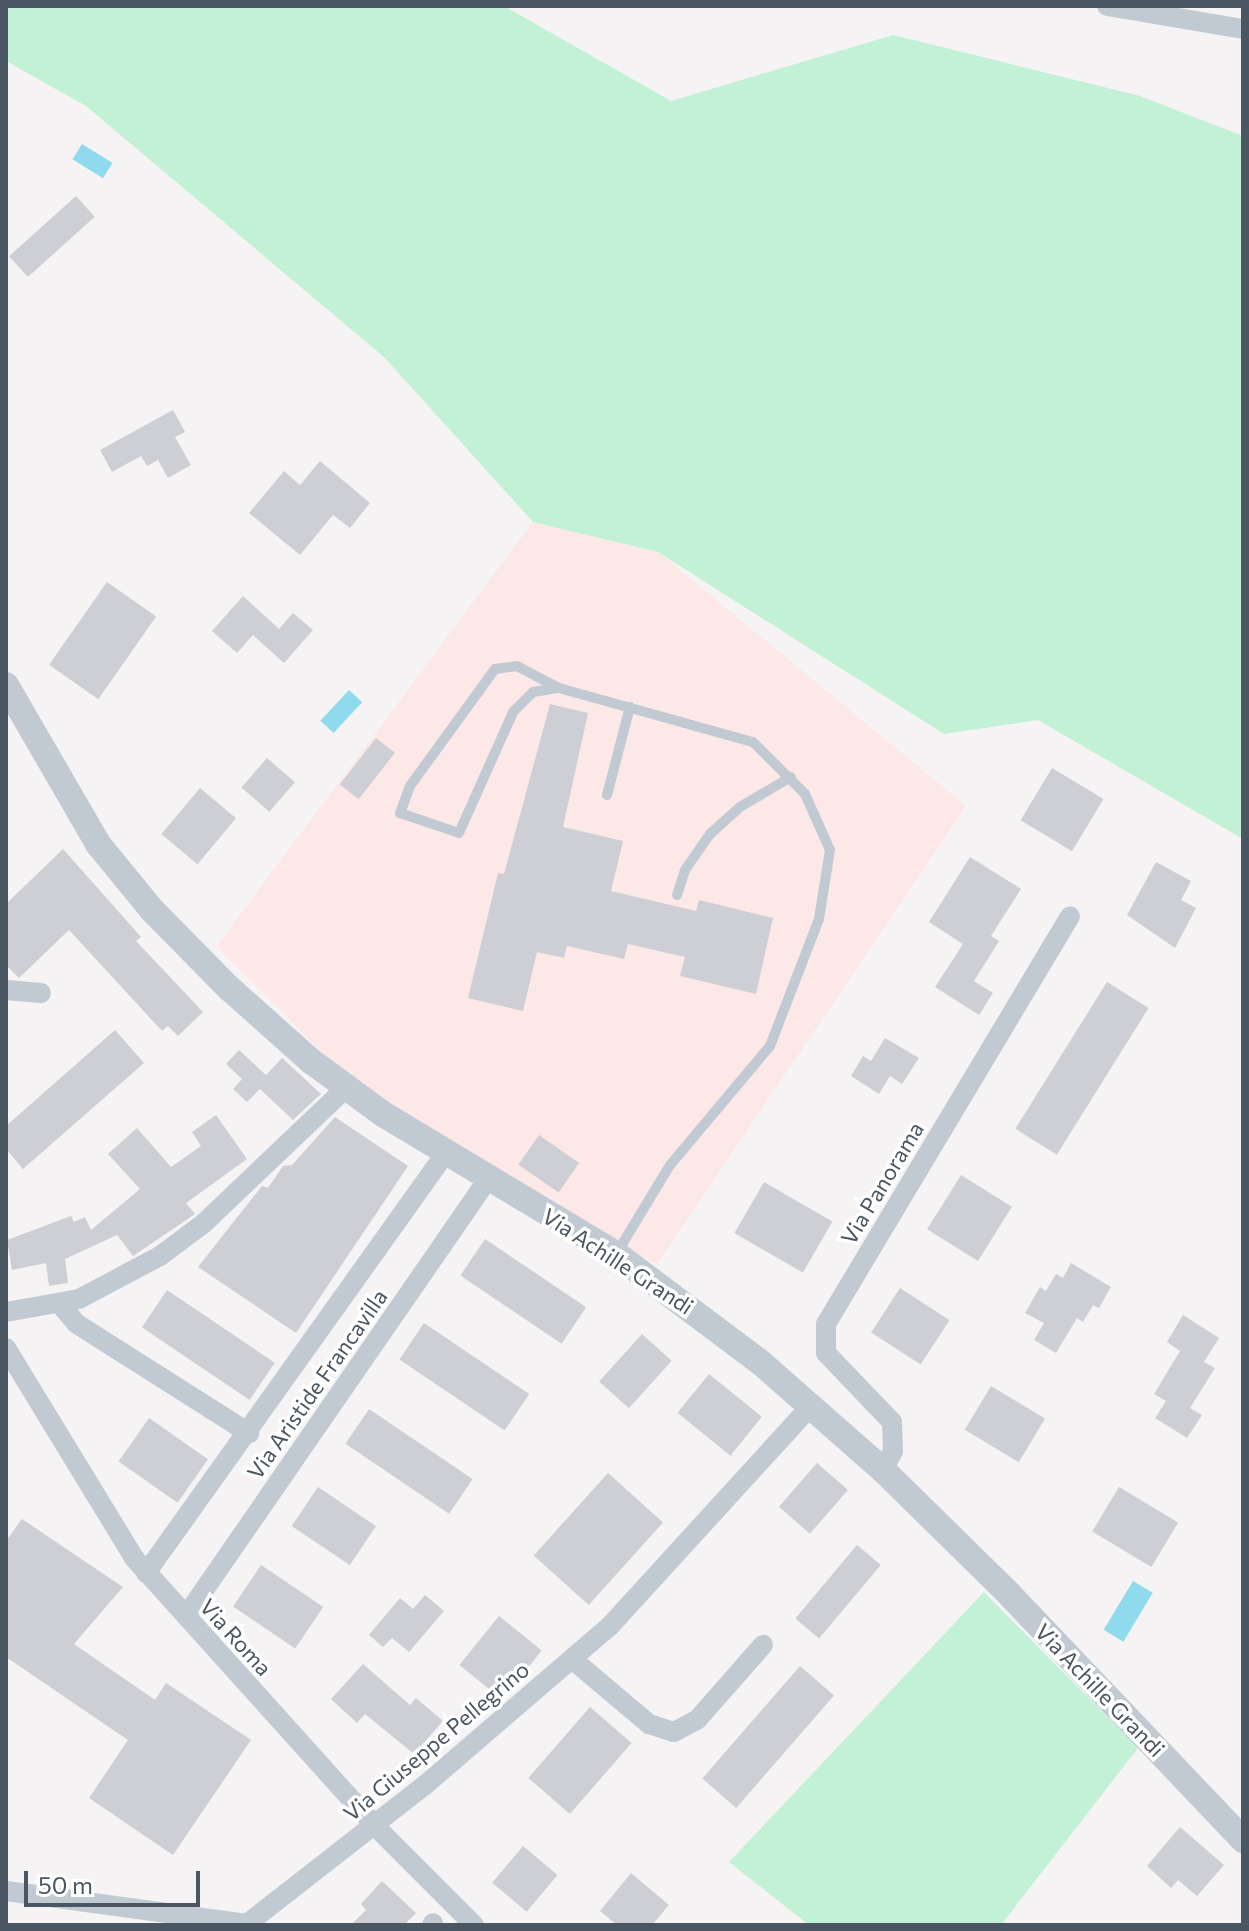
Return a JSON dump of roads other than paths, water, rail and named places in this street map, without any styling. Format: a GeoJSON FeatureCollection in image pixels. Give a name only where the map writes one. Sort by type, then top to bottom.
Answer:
{"type":"FeatureCollection","features":[{"type":"Feature","properties":{"kind":"street"},"geometry":{"type":"LineString","coordinates":[[1107,6],[1243,29]]}},
{"type":"Feature","properties":{"kind":"street","name":"Via Achille Grandi"},"geometry":{"type":"LineString","coordinates":[[6,685],[76,812],[136,891],[229,988],[346,1088],[445,1154],[616,1254],[811,1406],[883,1470],[1009,1594],[1243,1840]]}},
{"type":"Feature","properties":{"kind":"street","name":"Via Panorama"},"geometry":{"type":"LineString","coordinates":[[883,1470],[893,1451],[892,1422],[826,1353],[826,1324],[1070,916]]}},
{"type":"Feature","properties":{"kind":"street"},"geometry":{"type":"LineString","coordinates":[[6,990],[41,993]]}},
{"type":"Feature","properties":{"kind":"street"},"geometry":{"type":"LineString","coordinates":[[6,1312],[60,1304],[114,1284],[181,1241],[346,1088]]}},
{"type":"Feature","properties":{"kind":"street","name":"Via Aristide Francavilla"},"geometry":{"type":"LineString","coordinates":[[146,1573],[249,1433],[445,1154]]}},
{"type":"Feature","properties":{"kind":"street","name":"Via Aristide Francavilla"},"geometry":{"type":"LineString","coordinates":[[186,1616],[488,1179]]}},
{"type":"Feature","properties":{"kind":"street"},"geometry":{"type":"LineString","coordinates":[[60,1304],[77,1324],[249,1433]]}},
{"type":"Feature","properties":{"kind":"street","name":"Via Roma"},"geometry":{"type":"LineString","coordinates":[[6,1348],[113,1529],[146,1573],[374,1825],[474,1925]]}},
{"type":"Feature","properties":{"kind":"street","name":"Via Giuseppe Pellegrino"},"geometry":{"type":"LineString","coordinates":[[6,1891],[247,1925],[374,1825],[572,1659],[643,1594],[811,1406]]}},
{"type":"Feature","properties":{"kind":"street"},"geometry":{"type":"LineString","coordinates":[[572,1659],[649,1724],[674,1732],[697,1720],[763,1645]]}},
{"type":"Feature","properties":{"kind":"lane"},"geometry":{"type":"LineString","coordinates":[[559,688],[533,692],[513,712],[459,833],[400,813],[410,786],[495,669],[517,666],[559,688],[753,742],[791,777],[824,828],[830,850],[831,871],[802,970],[770,1046],[670,1165],[616,1254]]}},
{"type":"Feature","properties":{"kind":"lane"},"geometry":{"type":"LineString","coordinates":[[607,795],[630,707]]}},
{"type":"Feature","properties":{"kind":"lane"},"geometry":{"type":"LineString","coordinates":[[677,895],[685,870],[710,834],[740,807],[791,777]]}},
{"type":"Feature","properties":{"kind":"water"},"geometry":{"type":"Polygon","coordinates":[[[82,144],[113,163],[103,178],[72,159],[82,144]]]}},
{"type":"Feature","properties":{"kind":"water"},"geometry":{"type":"Polygon","coordinates":[[[349,690],[362,702],[334,733],[320,721],[349,690]]]}},
{"type":"Feature","properties":{"kind":"water"},"geometry":{"type":"Polygon","coordinates":[[[1133,1581],[1153,1593],[1123,1642],[1104,1630],[1133,1581]]]}}]}
